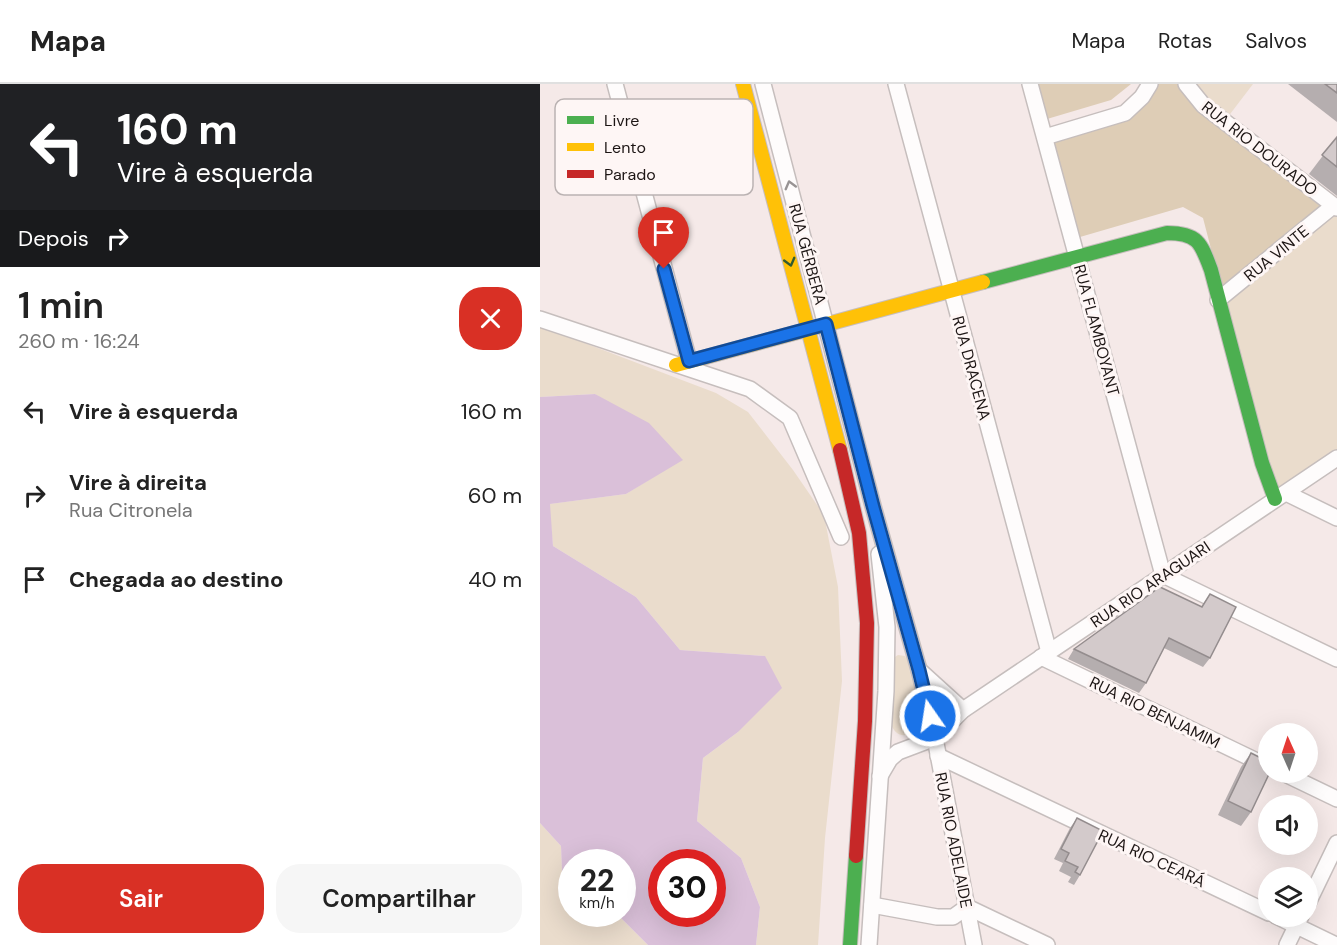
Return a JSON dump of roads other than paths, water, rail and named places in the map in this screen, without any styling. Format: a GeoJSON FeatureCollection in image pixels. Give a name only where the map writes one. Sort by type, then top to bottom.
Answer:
{"type":"FeatureCollection","features":[{"type":"Feature","properties":{"kind":"street"},"geometry":{"type":"LineString","coordinates":[[615,84],[619,99]]}},
{"type":"Feature","properties":{"kind":"street","name":"RUA GÉRBERA"},"geometry":{"type":"LineString","coordinates":[[743,84],[747,99]]}},
{"type":"Feature","properties":{"kind":"street","name":"RUA GÉRBERA"},"geometry":{"type":"LineString","coordinates":[[763,84],[873,506],[919,670],[935,738]]}},
{"type":"Feature","properties":{"kind":"street","name":"RUA DRACENA"},"geometry":{"type":"LineString","coordinates":[[896,84],[1045,655]]}},
{"type":"Feature","properties":{"kind":"street","name":"RUA FLAMBOYANT"},"geometry":{"type":"LineString","coordinates":[[1030,84],[1163,575]]}},
{"type":"Feature","properties":{"kind":"street"},"geometry":{"type":"LineString","coordinates":[[1045,136],[1125,113],[1142,97],[1150,84]]}},
{"type":"Feature","properties":{"kind":"street","name":"RUA RIO DOURADO"},"geometry":{"type":"LineString","coordinates":[[1186,84],[1203,105],[1335,207]]}},
{"type":"Feature","properties":{"kind":"street","name":"RUA GÉRBERA"},"geometry":{"type":"LineString","coordinates":[[753,122],[844,466],[859,533],[867,623],[865,721],[850,945]]}},
{"type":"Feature","properties":{"kind":"street"},"geometry":{"type":"LineString","coordinates":[[642,195],[682,363]]}},
{"type":"Feature","properties":{"kind":"street","name":"RUA VINTE"},"geometry":{"type":"LineString","coordinates":[[1218,300],[1335,207]]}},
{"type":"Feature","properties":{"kind":"street"},"geometry":{"type":"LineString","coordinates":[[682,363],[1077,256],[1167,233],[1185,232],[1195,236],[1201,242],[1262,463],[1281,496],[1337,518]]}},
{"type":"Feature","properties":{"kind":"street"},"geometry":{"type":"LineString","coordinates":[[540,306],[542,320],[682,363],[750,390],[790,418],[841,537]]}},
{"type":"Feature","properties":{"kind":"street","name":"RUA RIO ARAGUARI"},"geometry":{"type":"LineString","coordinates":[[963,710],[1337,458]]}},
{"type":"Feature","properties":{"kind":"street"},"geometry":{"type":"LineString","coordinates":[[869,945],[887,627],[873,506]]}},
{"type":"Feature","properties":{"kind":"street"},"geometry":{"type":"LineString","coordinates":[[1163,575],[1337,659]]}},
{"type":"Feature","properties":{"kind":"street","name":"RUA RIO BENJAMIM"},"geometry":{"type":"LineString","coordinates":[[1045,655],[1258,761]]}},
{"type":"Feature","properties":{"kind":"street"},"geometry":{"type":"LineString","coordinates":[[880,776],[898,752],[935,738],[963,710],[919,670]]}},
{"type":"Feature","properties":{"kind":"street","name":"RUA RIO ADELAIDE"},"geometry":{"type":"LineString","coordinates":[[935,738],[974,945]]}},
{"type":"Feature","properties":{"kind":"street","name":"RUA RIO CEARÁ"},"geometry":{"type":"LineString","coordinates":[[938,756],[1258,908]]}},
{"type":"Feature","properties":{"kind":"street"},"geometry":{"type":"LineString","coordinates":[[1304,783],[1337,799]]}},
{"type":"Feature","properties":{"kind":"street"},"geometry":{"type":"LineString","coordinates":[[1318,882],[1337,843]]}},
{"type":"Feature","properties":{"kind":"street"},"geometry":{"type":"LineString","coordinates":[[872,905],[937,917],[953,917],[967,907],[1047,945]]}},
{"type":"Feature","properties":{"kind":"street"},"geometry":{"type":"LineString","coordinates":[[1287,945],[1296,927]]}},
{"type":"Feature","properties":{"kind":"street"},"geometry":{"type":"LineString","coordinates":[[1308,927],[1336,945]]}}]}
